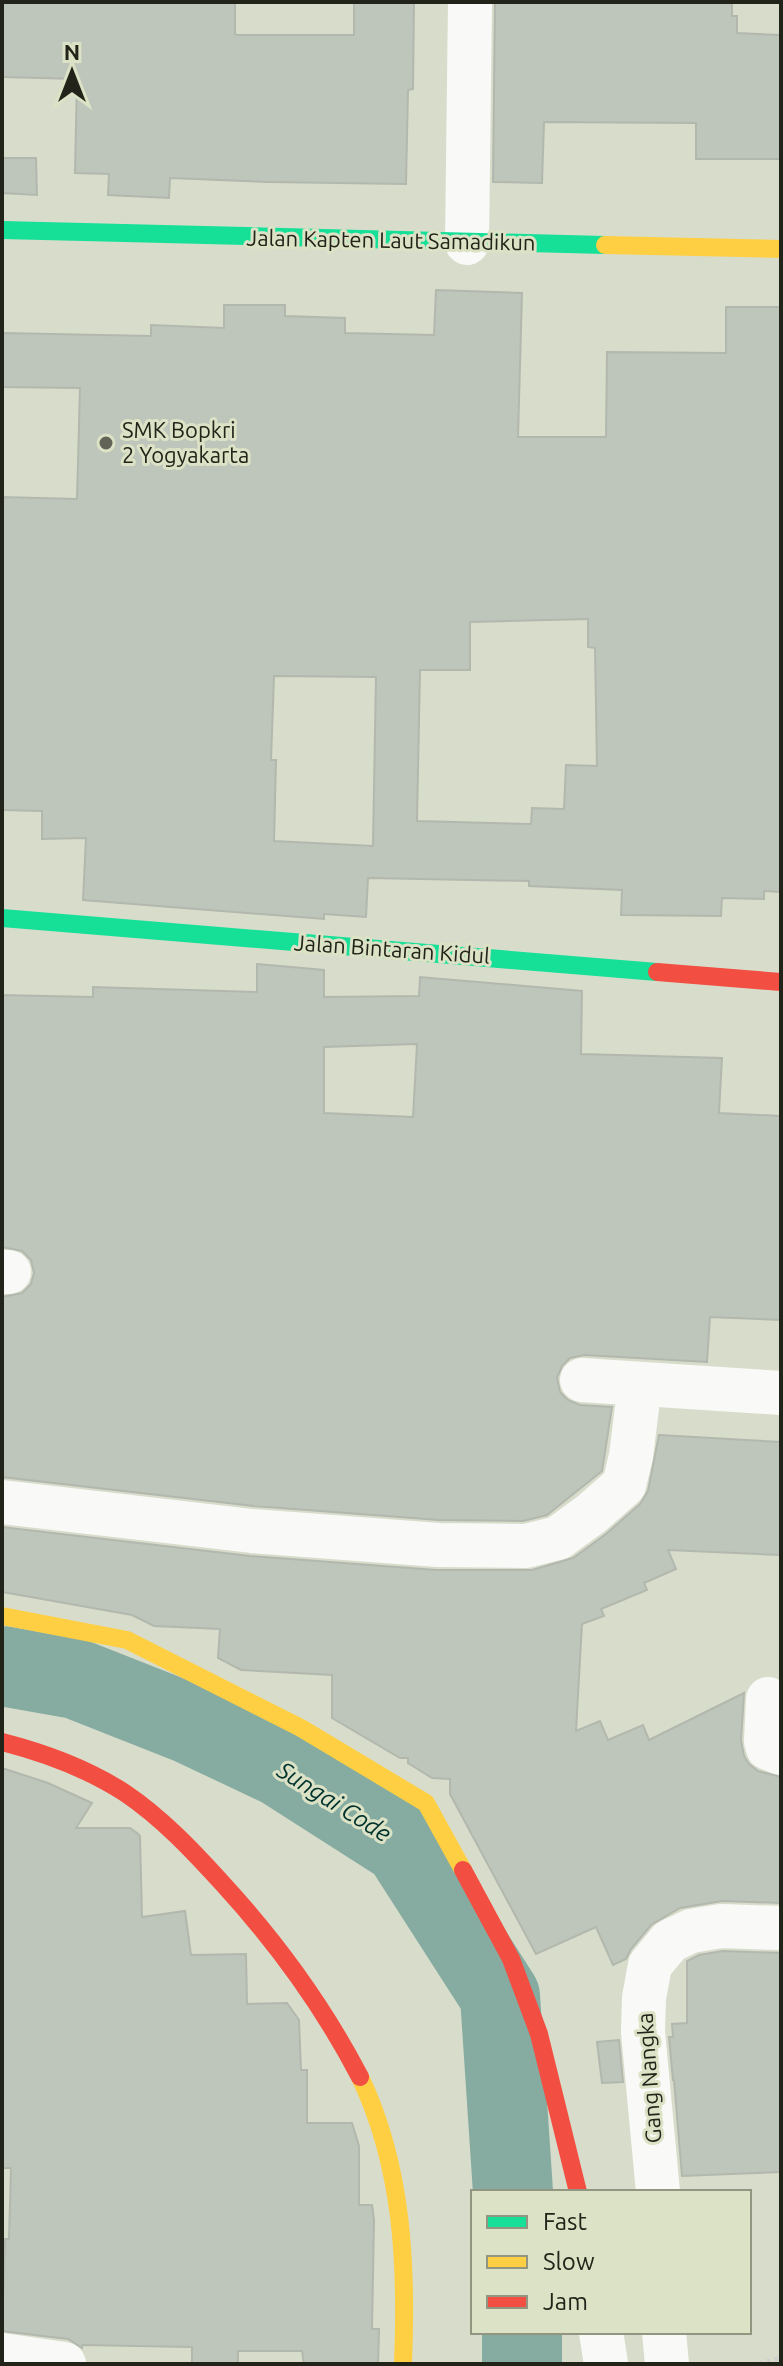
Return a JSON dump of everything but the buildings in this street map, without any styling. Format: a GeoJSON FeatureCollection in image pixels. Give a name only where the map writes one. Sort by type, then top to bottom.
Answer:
{"type":"FeatureCollection","features":[{"type":"Feature","properties":{"kind":"street"},"geometry":{"type":"LineString","coordinates":[[467,243],[470,2]]}},
{"type":"Feature","properties":{"kind":"street","name":"Jalan Kapten Laut Samadikun"},"geometry":{"type":"LineString","coordinates":[[2,230],[781,249]]}},
{"type":"Feature","properties":{"kind":"street","name":"Jalan Bintaran Kidul"},"geometry":{"type":"LineString","coordinates":[[2,918],[781,982]]}},
{"type":"Feature","properties":{"kind":"street"},"geometry":{"type":"LineString","coordinates":[[582,1380],[781,1393]]}},
{"type":"Feature","properties":{"kind":"street"},"geometry":{"type":"LineString","coordinates":[[2,1502],[252,1531],[438,1545],[526,1546],[558,1538],[624,1485],[640,1384]]}},
{"type":"Feature","properties":{"kind":"street"},"geometry":{"type":"LineString","coordinates":[[2,1616],[127,1640],[301,1728],[426,1803],[511,1959],[539,2034],[578,2190]]}},
{"type":"Feature","properties":{"kind":"street"},"geometry":{"type":"LineString","coordinates":[[768,1699],[766,1741],[768,1748],[781,1753]]}},
{"type":"Feature","properties":{"kind":"street"},"geometry":{"type":"LineString","coordinates":[[2,1742],[52,1758],[111,1785],[155,1816],[236,1897],[284,1955],[335,2031],[359,2079],[389,2157],[403,2266],[403,2364]]}},
{"type":"Feature","properties":{"kind":"street","name":"Gang Nangka"},"geometry":{"type":"LineString","coordinates":[[658,2190],[643,2032],[644,1998],[650,1965],[670,1941],[691,1931],[721,1926],[781,1928]]}},
{"type":"Feature","properties":{"kind":"street"},"geometry":{"type":"LineString","coordinates":[[601,2334],[606,2364]]}},
{"type":"Feature","properties":{"kind":"street"},"geometry":{"type":"LineString","coordinates":[[664,2334],[667,2364]]}},
{"type":"Feature","properties":{"kind":"street"},"geometry":{"type":"LineString","coordinates":[[2,2355],[64,2364]]}},
{"type":"Feature","properties":{"kind":"path"},"geometry":{"type":"LineString","coordinates":[[759,2364],[781,2358]]}},
{"type":"Feature","properties":{"kind":"waterway","name":"Sungai Code"},"geometry":{"type":"LineString","coordinates":[[2,1666],[76,1679],[190,1724],[281,1767],[403,1845],[500,1996],[513,2190]]}},
{"type":"Feature","properties":{"kind":"waterway","name":"Sungai Code"},"geometry":{"type":"LineString","coordinates":[[522,2334],[522,2364]]}},
{"type":"Feature","properties":{"kind":"traffic: fast"},"geometry":{"type":"LineString","coordinates":[[2,230],[605,245]]}},
{"type":"Feature","properties":{"kind":"traffic: fast"},"geometry":{"type":"LineString","coordinates":[[2,918],[657,972]]}},
{"type":"Feature","properties":{"kind":"traffic: slow"},"geometry":{"type":"LineString","coordinates":[[605,245],[781,249]]}},
{"type":"Feature","properties":{"kind":"traffic: slow"},"geometry":{"type":"LineString","coordinates":[[2,1616],[127,1640],[301,1728],[426,1803],[463,1870]]}},
{"type":"Feature","properties":{"kind":"traffic: slow"},"geometry":{"type":"LineString","coordinates":[[360,2077],[374,2111],[394,2182],[404,2290],[403,2364]]}},
{"type":"Feature","properties":{"kind":"traffic: jam"},"geometry":{"type":"LineString","coordinates":[[657,972],[781,982]]}},
{"type":"Feature","properties":{"kind":"traffic: jam"},"geometry":{"type":"LineString","coordinates":[[2,1742],[96,1776],[139,1803],[177,1836],[243,1906],[280,1952],[315,2000],[360,2077]]}},
{"type":"Feature","properties":{"kind":"traffic: jam"},"geometry":{"type":"LineString","coordinates":[[463,1870],[511,1959],[539,2034],[578,2190]]}},
{"type":"Feature","properties":{"kind":"place","name":"SMK Bopkri 2 Yogyakarta"},"geometry":{"type":"Point","coordinates":[106,443]}}]}
